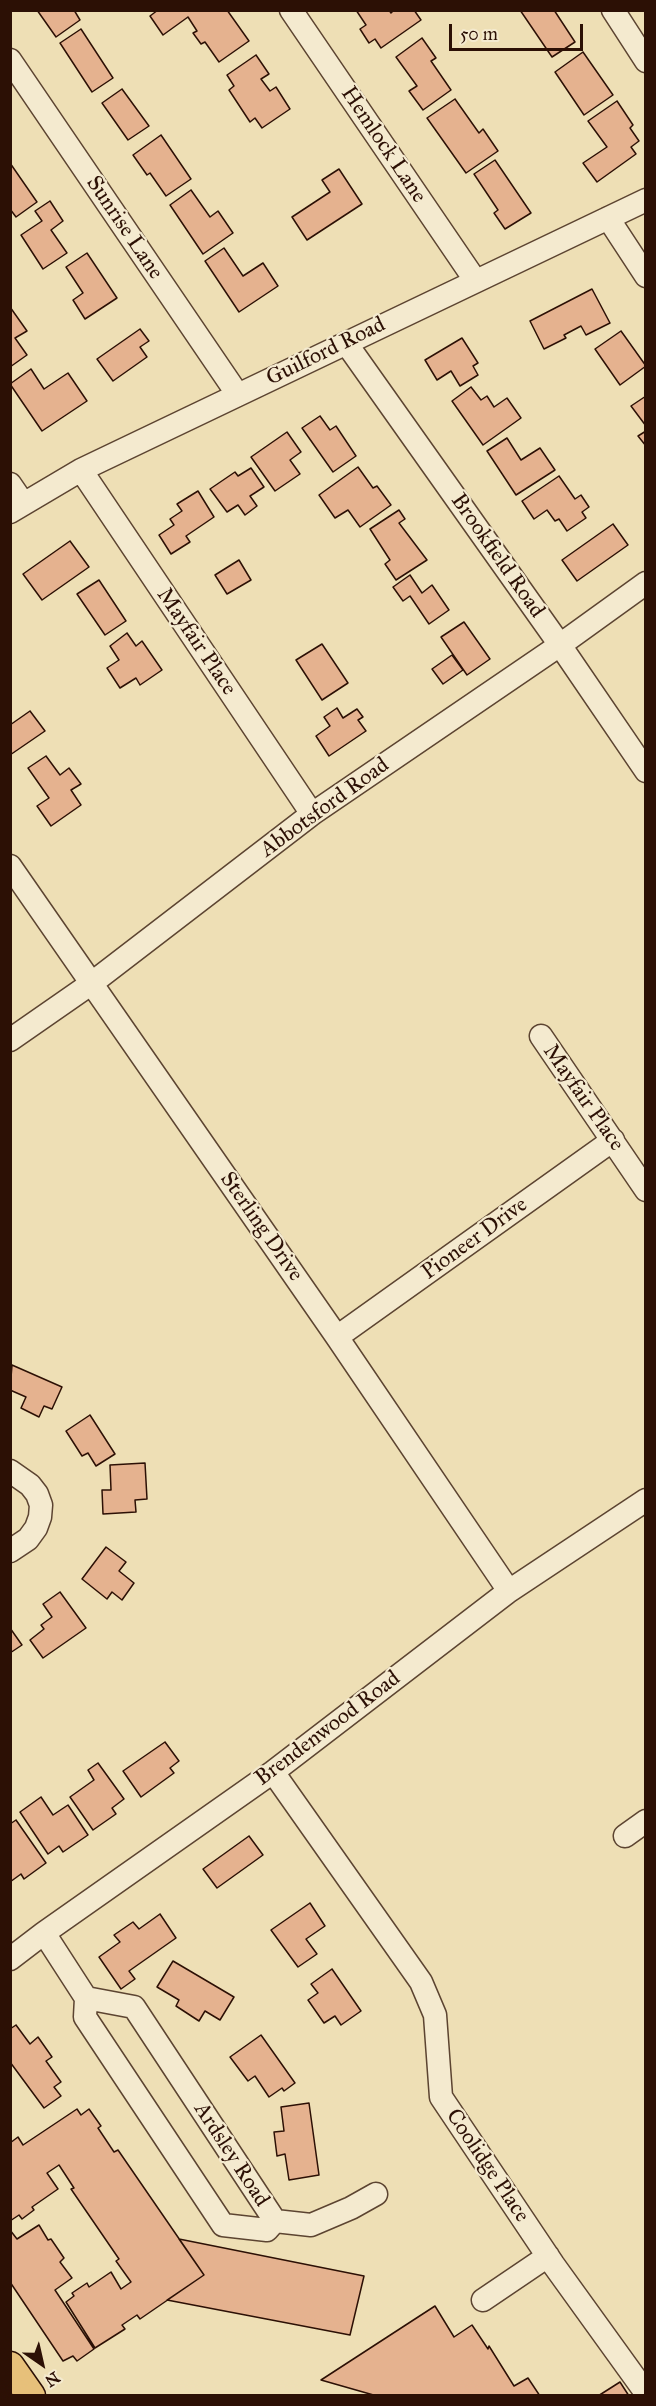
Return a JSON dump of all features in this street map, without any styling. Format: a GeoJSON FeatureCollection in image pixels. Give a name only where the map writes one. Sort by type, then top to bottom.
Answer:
{"type":"FeatureCollection","features":[{"type":"Feature","properties":{"kind":"main road"},"geometry":{"type":"LineString","coordinates":[[10,2366],[31,2396]]}},
{"type":"Feature","properties":{"kind":"street","name":"Hemlock Lane"},"geometry":{"type":"LineString","coordinates":[[291,10],[475,280]]}},
{"type":"Feature","properties":{"kind":"street"},"geometry":{"type":"LineString","coordinates":[[613,10],[645,61]]}},
{"type":"Feature","properties":{"kind":"street","name":"Sunrise Lane"},"geometry":{"type":"LineString","coordinates":[[10,60],[238,395]]}},
{"type":"Feature","properties":{"kind":"street","name":"Guilford Road"},"geometry":{"type":"LineString","coordinates":[[17,507],[81,470],[645,200]]}},
{"type":"Feature","properties":{"kind":"street"},"geometry":{"type":"LineString","coordinates":[[608,218],[645,276]]}},
{"type":"Feature","properties":{"kind":"street","name":"Brookfield Road"},"geometry":{"type":"LineString","coordinates":[[346,343],[560,645],[645,771]]}},
{"type":"Feature","properties":{"kind":"street","name":"Mayfair Place"},"geometry":{"type":"LineString","coordinates":[[81,470],[312,814]]}},
{"type":"Feature","properties":{"kind":"street"},"geometry":{"type":"LineString","coordinates":[[10,484],[17,507]]}},
{"type":"Feature","properties":{"kind":"street","name":"Abbotsford Road"},"geometry":{"type":"LineString","coordinates":[[10,1040],[92,983],[312,814],[560,645],[645,583]]}},
{"type":"Feature","properties":{"kind":"street","name":"Sterling Drive"},"geometry":{"type":"LineString","coordinates":[[10,866],[337,1337],[509,1591]]}},
{"type":"Feature","properties":{"kind":"street","name":"Mayfair Place"},"geometry":{"type":"LineString","coordinates":[[541,1036],[645,1190]]}},
{"type":"Feature","properties":{"kind":"street","name":"Pioneer Drive"},"geometry":{"type":"LineString","coordinates":[[337,1337],[613,1140]]}},
{"type":"Feature","properties":{"kind":"street"},"geometry":{"type":"LineString","coordinates":[[10,1471],[30,1485],[41,1505],[36,1528],[28,1539],[10,1551]]}},
{"type":"Feature","properties":{"kind":"street","name":"Brendenwood Road"},"geometry":{"type":"LineString","coordinates":[[10,1959],[273,1772],[509,1591],[645,1500]]}},
{"type":"Feature","properties":{"kind":"street","name":"Coolidge Place"},"geometry":{"type":"LineString","coordinates":[[273,1772],[421,1982],[435,2015],[441,2097],[548,2256],[645,2393]]}},
{"type":"Feature","properties":{"kind":"street"},"geometry":{"type":"LineString","coordinates":[[625,1836],[645,1821]]}},
{"type":"Feature","properties":{"kind":"street","name":"Ardsley Road"},"geometry":{"type":"LineString","coordinates":[[44,1933],[86,1998],[85,2017],[223,2225],[267,2230],[275,2221],[134,2007],[86,1998]]}},
{"type":"Feature","properties":{"kind":"street"},"geometry":{"type":"LineString","coordinates":[[275,2221],[311,2225],[351,2208],[376,2194]]}},
{"type":"Feature","properties":{"kind":"street"},"geometry":{"type":"LineString","coordinates":[[483,2300],[548,2256]]}},
{"type":"Feature","properties":{"kind":"building"},"geometry":{"type":"Polygon","coordinates":[[[37,10],[74,10],[80,20],[56,37],[37,10]]]}},
{"type":"Feature","properties":{"kind":"building"},"geometry":{"type":"Polygon","coordinates":[[[158,10],[227,10],[249,41],[219,62],[205,42],[201,44],[193,33],[197,31],[188,17],[163,35],[150,16],[158,10]]]}},
{"type":"Feature","properties":{"kind":"building"},"geometry":{"type":"Polygon","coordinates":[[[356,10],[389,10],[391,13],[394,10],[414,10],[421,20],[381,48],[375,39],[369,43],[360,29],[366,25],[356,10]]]}},
{"type":"Feature","properties":{"kind":"building"},"geometry":{"type":"Polygon","coordinates":[[[520,10],[554,10],[575,42],[552,57],[520,10]]]}},
{"type":"Feature","properties":{"kind":"building"},"geometry":{"type":"Polygon","coordinates":[[[81,29],[113,78],[92,92],[60,43],[81,29]]]}},
{"type":"Feature","properties":{"kind":"building"},"geometry":{"type":"Polygon","coordinates":[[[422,38],[436,58],[431,61],[451,90],[423,110],[409,91],[417,86],[396,57],[422,38]]]}},
{"type":"Feature","properties":{"kind":"building"},"geometry":{"type":"Polygon","coordinates":[[[583,52],[613,95],[584,115],[555,72],[583,52]]]}},
{"type":"Feature","properties":{"kind":"building"},"geometry":{"type":"Polygon","coordinates":[[[256,55],[269,74],[261,79],[270,91],[276,87],[290,109],[262,128],[255,118],[250,122],[229,90],[234,86],[227,75],[256,55]]]}},
{"type":"Feature","properties":{"kind":"building"},"geometry":{"type":"Polygon","coordinates":[[[122,89],[149,126],[128,140],[102,103],[122,89]]]}},
{"type":"Feature","properties":{"kind":"building"},"geometry":{"type":"Polygon","coordinates":[[[455,99],[479,133],[483,129],[498,151],[466,173],[427,118],[455,99]]]}},
{"type":"Feature","properties":{"kind":"building"},"geometry":{"type":"Polygon","coordinates":[[[617,101],[633,125],[630,128],[639,141],[631,147],[636,154],[597,182],[583,163],[607,147],[588,121],[617,101]]]}},
{"type":"Feature","properties":{"kind":"building"},"geometry":{"type":"Polygon","coordinates":[[[161,135],[191,179],[166,196],[150,173],[147,175],[133,155],[161,135]]]}},
{"type":"Feature","properties":{"kind":"building"},"geometry":{"type":"Polygon","coordinates":[[[495,160],[531,213],[505,229],[494,213],[498,210],[474,174],[495,160]]]}},
{"type":"Feature","properties":{"kind":"building"},"geometry":{"type":"Polygon","coordinates":[[[10,163],[37,202],[16,217],[10,209],[10,163]]]}},
{"type":"Feature","properties":{"kind":"building"},"geometry":{"type":"Polygon","coordinates":[[[339,169],[362,204],[307,240],[292,217],[330,192],[322,180],[339,169]]]}},
{"type":"Feature","properties":{"kind":"building"},"geometry":{"type":"Polygon","coordinates":[[[191,190],[210,217],[218,211],[233,233],[203,254],[170,205],[191,190]]]}},
{"type":"Feature","properties":{"kind":"building"},"geometry":{"type":"Polygon","coordinates":[[[50,201],[63,221],[51,230],[67,253],[43,269],[21,235],[42,221],[35,211],[50,201]]]}},
{"type":"Feature","properties":{"kind":"building"},"geometry":{"type":"Polygon","coordinates":[[[224,248],[243,276],[263,263],[278,286],[239,312],[205,261],[224,248]]]}},
{"type":"Feature","properties":{"kind":"building"},"geometry":{"type":"Polygon","coordinates":[[[87,253],[117,298],[85,319],[73,300],[83,293],[66,267],[87,253]]]}},
{"type":"Feature","properties":{"kind":"building"},"geometry":{"type":"Polygon","coordinates":[[[592,289],[610,323],[586,335],[581,326],[564,335],[566,338],[544,349],[530,321],[592,289]]]}},
{"type":"Feature","properties":{"kind":"building"},"geometry":{"type":"Polygon","coordinates":[[[10,307],[27,331],[15,338],[27,355],[10,367],[10,307]]]}},
{"type":"Feature","properties":{"kind":"building"},"geometry":{"type":"Polygon","coordinates":[[[140,329],[149,341],[140,347],[147,357],[113,381],[97,359],[140,329]]]}},
{"type":"Feature","properties":{"kind":"building"},"geometry":{"type":"Polygon","coordinates":[[[621,331],[646,366],[620,385],[595,349],[621,331]]]}},
{"type":"Feature","properties":{"kind":"building"},"geometry":{"type":"Polygon","coordinates":[[[462,338],[478,363],[473,366],[478,375],[460,386],[451,371],[437,380],[425,360],[462,338]]]}},
{"type":"Feature","properties":{"kind":"building"},"geometry":{"type":"Polygon","coordinates":[[[31,369],[44,389],[68,373],[87,401],[42,431],[10,384],[31,369]]]}},
{"type":"Feature","properties":{"kind":"building"},"geometry":{"type":"Polygon","coordinates":[[[471,387],[481,400],[487,396],[494,407],[507,398],[521,418],[483,445],[452,401],[471,387]]]}},
{"type":"Feature","properties":{"kind":"building"},"geometry":{"type":"Polygon","coordinates":[[[646,396],[646,426],[631,406],[646,396]]]}},
{"type":"Feature","properties":{"kind":"building"},"geometry":{"type":"Polygon","coordinates":[[[320,416],[330,430],[336,426],[356,456],[333,472],[302,428],[320,416]]]}},
{"type":"Feature","properties":{"kind":"building"},"geometry":{"type":"Polygon","coordinates":[[[646,431],[646,446],[638,436],[646,431]]]}},
{"type":"Feature","properties":{"kind":"building"},"geometry":{"type":"Polygon","coordinates":[[[287,432],[301,452],[290,460],[300,474],[275,491],[251,457],[287,432]]]}},
{"type":"Feature","properties":{"kind":"building"},"geometry":{"type":"Polygon","coordinates":[[[507,438],[521,460],[540,448],[555,470],[516,495],[487,451],[507,438]]]}},
{"type":"Feature","properties":{"kind":"building"},"geometry":{"type":"Polygon","coordinates":[[[358,467],[373,488],[377,486],[391,505],[360,527],[348,510],[335,518],[319,495],[358,467]]]}},
{"type":"Feature","properties":{"kind":"building"},"geometry":{"type":"Polygon","coordinates":[[[251,468],[264,487],[250,496],[257,506],[245,515],[238,505],[227,512],[210,489],[235,472],[238,476],[251,468]]]}},
{"type":"Feature","properties":{"kind":"building"},"geometry":{"type":"Polygon","coordinates":[[[559,476],[575,499],[581,495],[589,507],[582,512],[586,518],[567,531],[559,519],[555,521],[547,510],[534,519],[522,501],[559,476]]]}},
{"type":"Feature","properties":{"kind":"building"},"geometry":{"type":"Polygon","coordinates":[[[198,491],[214,517],[186,536],[190,542],[171,554],[159,535],[174,525],[170,519],[182,511],[177,504],[198,491]]]}},
{"type":"Feature","properties":{"kind":"building"},"geometry":{"type":"Polygon","coordinates":[[[399,510],[405,519],[399,523],[427,560],[396,580],[385,564],[390,560],[370,529],[399,510]]]}},
{"type":"Feature","properties":{"kind":"building"},"geometry":{"type":"Polygon","coordinates":[[[613,524],[628,545],[577,581],[562,560],[613,524]]]}},
{"type":"Feature","properties":{"kind":"building"},"geometry":{"type":"Polygon","coordinates":[[[70,541],[89,567],[42,600],[23,574],[70,541]]]}},
{"type":"Feature","properties":{"kind":"building"},"geometry":{"type":"Polygon","coordinates":[[[239,560],[251,580],[227,594],[215,575],[239,560]]]}},
{"type":"Feature","properties":{"kind":"building"},"geometry":{"type":"Polygon","coordinates":[[[410,575],[422,593],[432,585],[449,610],[429,624],[410,596],[403,601],[393,587],[410,575]]]}},
{"type":"Feature","properties":{"kind":"building"},"geometry":{"type":"Polygon","coordinates":[[[99,580],[126,621],[105,635],[77,594],[99,580]]]}},
{"type":"Feature","properties":{"kind":"building"},"geometry":{"type":"Polygon","coordinates":[[[464,622],[490,659],[467,675],[441,637],[464,622]]]}},
{"type":"Feature","properties":{"kind":"building"},"geometry":{"type":"Polygon","coordinates":[[[127,633],[136,646],[142,641],[162,670],[140,685],[136,678],[120,688],[107,668],[119,660],[110,646],[127,633]]]}},
{"type":"Feature","properties":{"kind":"building"},"geometry":{"type":"Polygon","coordinates":[[[322,644],[348,683],[322,700],[296,660],[322,644]]]}},
{"type":"Feature","properties":{"kind":"building"},"geometry":{"type":"Polygon","coordinates":[[[452,655],[463,670],[443,684],[432,669],[452,655]]]}},
{"type":"Feature","properties":{"kind":"building"},"geometry":{"type":"Polygon","coordinates":[[[337,708],[343,718],[357,709],[363,717],[358,720],[366,731],[329,756],[316,736],[330,726],[324,717],[337,708]]]}},
{"type":"Feature","properties":{"kind":"building"},"geometry":{"type":"Polygon","coordinates":[[[30,711],[45,731],[10,755],[10,725],[30,711]]]}},
{"type":"Feature","properties":{"kind":"building"},"geometry":{"type":"Polygon","coordinates":[[[46,756],[60,775],[69,768],[81,784],[71,790],[81,805],[51,826],[37,806],[49,798],[28,768],[46,756]]]}},
{"type":"Feature","properties":{"kind":"building"},"geometry":{"type":"Polygon","coordinates":[[[12,1365],[62,1387],[52,1409],[44,1406],[39,1417],[21,1408],[26,1397],[10,1390],[12,1365]]]}},
{"type":"Feature","properties":{"kind":"building"},"geometry":{"type":"Polygon","coordinates":[[[90,1415],[115,1454],[96,1466],[88,1453],[82,1456],[66,1431],[90,1415]]]}},
{"type":"Feature","properties":{"kind":"building"},"geometry":{"type":"Polygon","coordinates":[[[145,1463],[147,1499],[135,1500],[136,1512],[103,1514],[102,1490],[111,1490],[110,1465],[145,1463]]]}},
{"type":"Feature","properties":{"kind":"building"},"geometry":{"type":"Polygon","coordinates":[[[106,1547],[126,1562],[119,1571],[134,1583],[122,1600],[112,1592],[107,1599],[82,1579],[106,1547]]]}},
{"type":"Feature","properties":{"kind":"building"},"geometry":{"type":"Polygon","coordinates":[[[60,1592],[86,1628],[43,1658],[30,1640],[44,1629],[41,1625],[52,1617],[43,1604],[60,1592]]]}},
{"type":"Feature","properties":{"kind":"building"},"geometry":{"type":"Polygon","coordinates":[[[10,1628],[22,1645],[10,1653],[10,1628]]]}},
{"type":"Feature","properties":{"kind":"building"},"geometry":{"type":"Polygon","coordinates":[[[165,1742],[179,1761],[170,1768],[174,1773],[141,1797],[123,1771],[165,1742]]]}},
{"type":"Feature","properties":{"kind":"building"},"geometry":{"type":"Polygon","coordinates":[[[98,1763],[124,1799],[112,1808],[116,1814],[93,1830],[70,1797],[94,1780],[88,1770],[98,1763]]]}},
{"type":"Feature","properties":{"kind":"building"},"geometry":{"type":"Polygon","coordinates":[[[41,1797],[53,1815],[68,1805],[88,1835],[63,1852],[59,1846],[48,1854],[20,1812],[41,1797]]]}},
{"type":"Feature","properties":{"kind":"building"},"geometry":{"type":"Polygon","coordinates":[[[16,1820],[46,1863],[24,1879],[21,1874],[10,1882],[10,1824],[16,1820]]]}},
{"type":"Feature","properties":{"kind":"building"},"geometry":{"type":"Polygon","coordinates":[[[249,1836],[263,1855],[217,1888],[203,1869],[249,1836]]]}},
{"type":"Feature","properties":{"kind":"building"},"geometry":{"type":"Polygon","coordinates":[[[310,1903],[325,1926],[306,1939],[317,1954],[298,1967],[271,1930],[310,1903]]]}},
{"type":"Feature","properties":{"kind":"building"},"geometry":{"type":"Polygon","coordinates":[[[160,1914],[176,1938],[129,1971],[135,1979],[121,1989],[99,1957],[120,1942],[114,1935],[133,1922],[139,1929],[160,1914]]]}},
{"type":"Feature","properties":{"kind":"building"},"geometry":{"type":"Polygon","coordinates":[[[173,1961],[234,1997],[220,2020],[205,2011],[199,2021],[176,2006],[179,2000],[157,1987],[173,1961]]]}},
{"type":"Feature","properties":{"kind":"building"},"geometry":{"type":"Polygon","coordinates":[[[332,1969],[361,2011],[341,2025],[335,2016],[324,2023],[308,2000],[318,1993],[311,1984],[332,1969]]]}},
{"type":"Feature","properties":{"kind":"building"},"geometry":{"type":"Polygon","coordinates":[[[16,2025],[30,2044],[38,2037],[52,2057],[46,2061],[61,2082],[54,2087],[61,2096],[44,2108],[10,2062],[10,2029],[16,2025]]]}},
{"type":"Feature","properties":{"kind":"building"},"geometry":{"type":"Polygon","coordinates":[[[261,2035],[295,2083],[284,2091],[282,2088],[269,2097],[255,2076],[248,2081],[230,2057],[261,2035]]]}},
{"type":"Feature","properties":{"kind":"building"},"geometry":{"type":"Polygon","coordinates":[[[309,2103],[319,2175],[289,2180],[285,2154],[277,2156],[274,2132],[284,2131],[281,2107],[309,2103]]]}},
{"type":"Feature","properties":{"kind":"building"},"geometry":{"type":"Polygon","coordinates":[[[77,2109],[81,2115],[89,2109],[101,2126],[98,2128],[114,2152],[118,2150],[204,2275],[140,2319],[137,2315],[122,2325],[125,2329],[95,2348],[66,2302],[74,2296],[72,2293],[87,2283],[89,2287],[111,2272],[121,2289],[131,2282],[116,2261],[119,2259],[71,2189],[74,2188],[59,2165],[47,2173],[58,2189],[32,2207],[34,2210],[22,2219],[19,2215],[10,2221],[10,2143],[18,2137],[23,2145],[77,2109]]]}},
{"type":"Feature","properties":{"kind":"building"},"geometry":{"type":"Polygon","coordinates":[[[39,2225],[48,2240],[51,2239],[64,2258],[60,2262],[72,2278],[55,2290],[94,2349],[77,2361],[73,2356],[63,2361],[10,2282],[10,2230],[17,2239],[39,2225]]]}},
{"type":"Feature","properties":{"kind":"building"},"geometry":{"type":"Polygon","coordinates":[[[179,2239],[364,2276],[350,2335],[167,2300],[204,2275],[179,2239]]]}},
{"type":"Feature","properties":{"kind":"building"},"geometry":{"type":"Polygon","coordinates":[[[435,2306],[454,2337],[472,2325],[488,2349],[489,2346],[514,2386],[528,2378],[540,2396],[377,2396],[321,2380],[435,2306]]]}},
{"type":"Feature","properties":{"kind":"building"},"geometry":{"type":"Polygon","coordinates":[[[620,2382],[629,2396],[598,2396],[620,2382]]]}}]}
